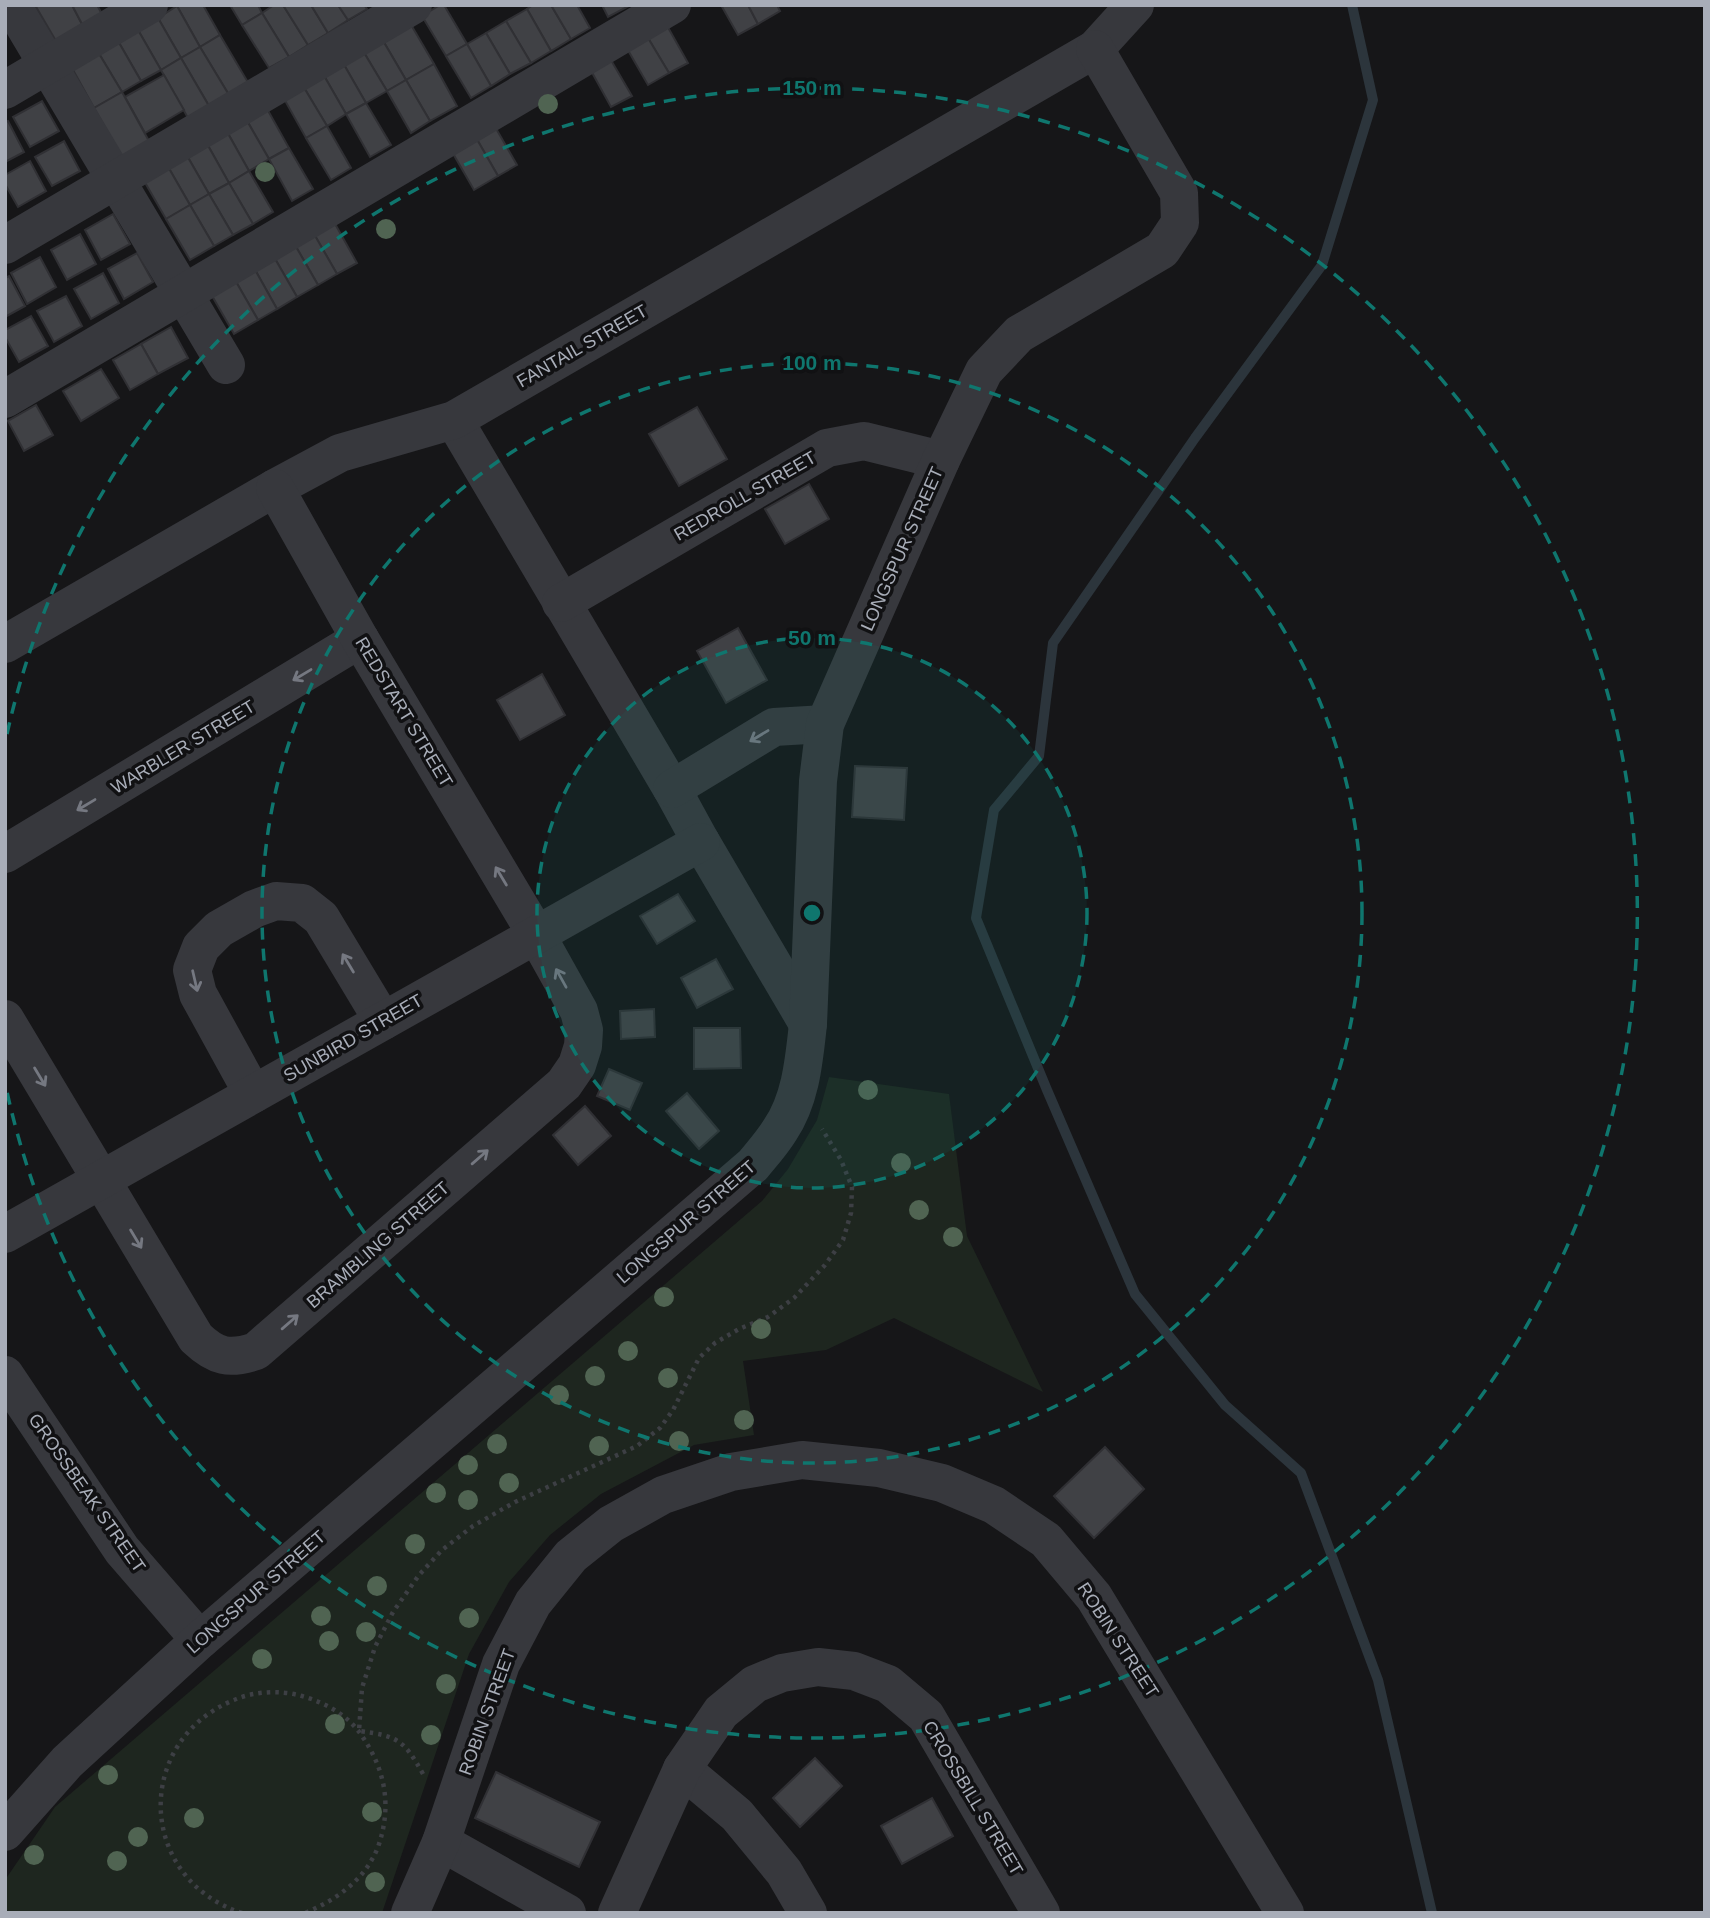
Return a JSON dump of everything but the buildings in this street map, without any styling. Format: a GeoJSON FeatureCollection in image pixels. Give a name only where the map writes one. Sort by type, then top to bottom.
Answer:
{"type":"FeatureCollection","features":[{"type":"Feature","properties":{"kind":"street"},"geometry":{"type":"LineString","coordinates":[[12,5],[226,365]]}},
{"type":"Feature","properties":{"kind":"street"},"geometry":{"type":"LineString","coordinates":[[5,90],[149,5]]}},
{"type":"Feature","properties":{"kind":"street"},"geometry":{"type":"LineString","coordinates":[[5,245],[412,5]]}},
{"type":"Feature","properties":{"kind":"street"},"geometry":{"type":"LineString","coordinates":[[5,399],[672,5]]}},
{"type":"Feature","properties":{"kind":"street","name":"FANTAIL STREET"},"geometry":{"type":"LineString","coordinates":[[5,644],[340,453],[454,420],[1095,49],[1135,5]]}},
{"type":"Feature","properties":{"kind":"street","name":"LONGSPUR STREET"},"geometry":{"type":"LineString","coordinates":[[5,1832],[67,1762],[200,1640],[752,1165],[781,1130],[795,1099],[804,1061],[808,1024],[818,782],[825,724],[941,460],[984,371],[1019,334],[1163,250],[1180,223],[1179,193],[1095,49]]}},
{"type":"Feature","properties":{"kind":"street"},"geometry":{"type":"LineString","coordinates":[[454,420],[808,1024]]}},
{"type":"Feature","properties":{"kind":"street","name":"REDROLL STREET"},"geometry":{"type":"LineString","coordinates":[[562,603],[827,448],[864,441],[941,460]]}},
{"type":"Feature","properties":{"kind":"street","name":"REDSTART STREET"},"geometry":{"type":"LineString","coordinates":[[275,488],[360,639],[536,934]]}},
{"type":"Feature","properties":{"kind":"street","name":"WARBLER STREET"},"geometry":{"type":"LineString","coordinates":[[5,854],[360,639]]}},
{"type":"Feature","properties":{"kind":"street"},"geometry":{"type":"LineString","coordinates":[[672,789],[774,727],[825,724]]}},
{"type":"Feature","properties":{"kind":"street","name":"SUNBIRD STREET"},"geometry":{"type":"LineString","coordinates":[[5,1234],[701,842]]}},
{"type":"Feature","properties":{"kind":"street"},"geometry":{"type":"LineString","coordinates":[[253,1094],[198,994],[192,970],[201,947],[219,929],[254,909],[276,901],[302,904],[321,918],[383,1021]]}},
{"type":"Feature","properties":{"kind":"street","name":"BRAMBLING STREET"},"geometry":{"type":"LineString","coordinates":[[102,1180],[196,1338],[207,1348],[225,1357],[241,1357],[256,1352],[564,1084],[577,1065],[583,1046],[584,1030],[579,1011],[536,934]]}},
{"type":"Feature","properties":{"kind":"street"},"geometry":{"type":"LineString","coordinates":[[5,1018],[102,1180]]}},
{"type":"Feature","properties":{"kind":"street","name":"GROSSBEAK STREET"},"geometry":{"type":"LineString","coordinates":[[5,1375],[122,1550],[200,1640]]}},
{"type":"Feature","properties":{"kind":"street","name":"ROBIN STREET"},"geometry":{"type":"LineString","coordinates":[[410,1913],[441,1842],[501,1664],[533,1603],[571,1556],[611,1524],[663,1495],[731,1472],[802,1460],[879,1468],[942,1483],[994,1505],[1046,1540],[1094,1597],[1285,1913]]}},
{"type":"Feature","properties":{"kind":"street","name":"CROSSBILL STREET"},"geometry":{"type":"LineString","coordinates":[[617,1913],[682,1769],[721,1712],[755,1684],[782,1673],[818,1667],[855,1671],[888,1684],[926,1716],[1041,1913]]}},
{"type":"Feature","properties":{"kind":"street"},"geometry":{"type":"LineString","coordinates":[[682,1769],[737,1815],[784,1872],[807,1913]]}},
{"type":"Feature","properties":{"kind":"street"},"geometry":{"type":"LineString","coordinates":[[441,1842],[567,1913]]}},
{"type":"Feature","properties":{"kind":"path"},"geometry":{"type":"LineString","coordinates":[[359,1731],[362,1688],[375,1647],[393,1612],[419,1575],[442,1550],[473,1526],[514,1502],[637,1446],[660,1428],[673,1410],[699,1358],[715,1343],[768,1317],[794,1298],[825,1265],[843,1240],[851,1213],[852,1187],[841,1160],[817,1120],[795,1099]]}},
{"type":"Feature","properties":{"kind":"path"},"geometry":{"type":"LineString","coordinates":[[242,1913],[206,1896],[187,1879],[173,1858],[164,1835],[160,1810],[162,1784],[169,1760],[182,1738],[199,1720],[220,1706],[244,1696],[269,1692],[294,1694],[318,1701],[340,1713],[359,1731],[373,1751],[382,1775],[386,1800],[384,1825],[377,1849],[364,1871],[346,1890],[326,1904],[305,1913]]}},
{"type":"Feature","properties":{"kind":"path"},"geometry":{"type":"LineString","coordinates":[[359,1731],[386,1734],[410,1749],[427,1781]]}},
{"type":"Feature","properties":{"kind":"shaded area"},"geometry":{"type":"Polygon","coordinates":[[[829,1077],[949,1094],[967,1236],[1043,1392],[894,1318],[826,1350],[743,1361],[754,1435],[694,1445],[601,1494],[550,1535],[509,1582],[469,1654],[382,1913],[5,1913],[5,1880],[55,1807],[762,1201],[788,1169],[817,1120],[829,1077]]]}},
{"type":"Feature","properties":{"kind":"waterway"},"geometry":{"type":"LineString","coordinates":[[1352,5],[1373,100],[1322,265],[1195,438],[1053,643],[1039,756],[994,810],[976,918],[1135,1294],[1225,1405],[1301,1473],[1378,1680],[1432,1913]]}}]}
